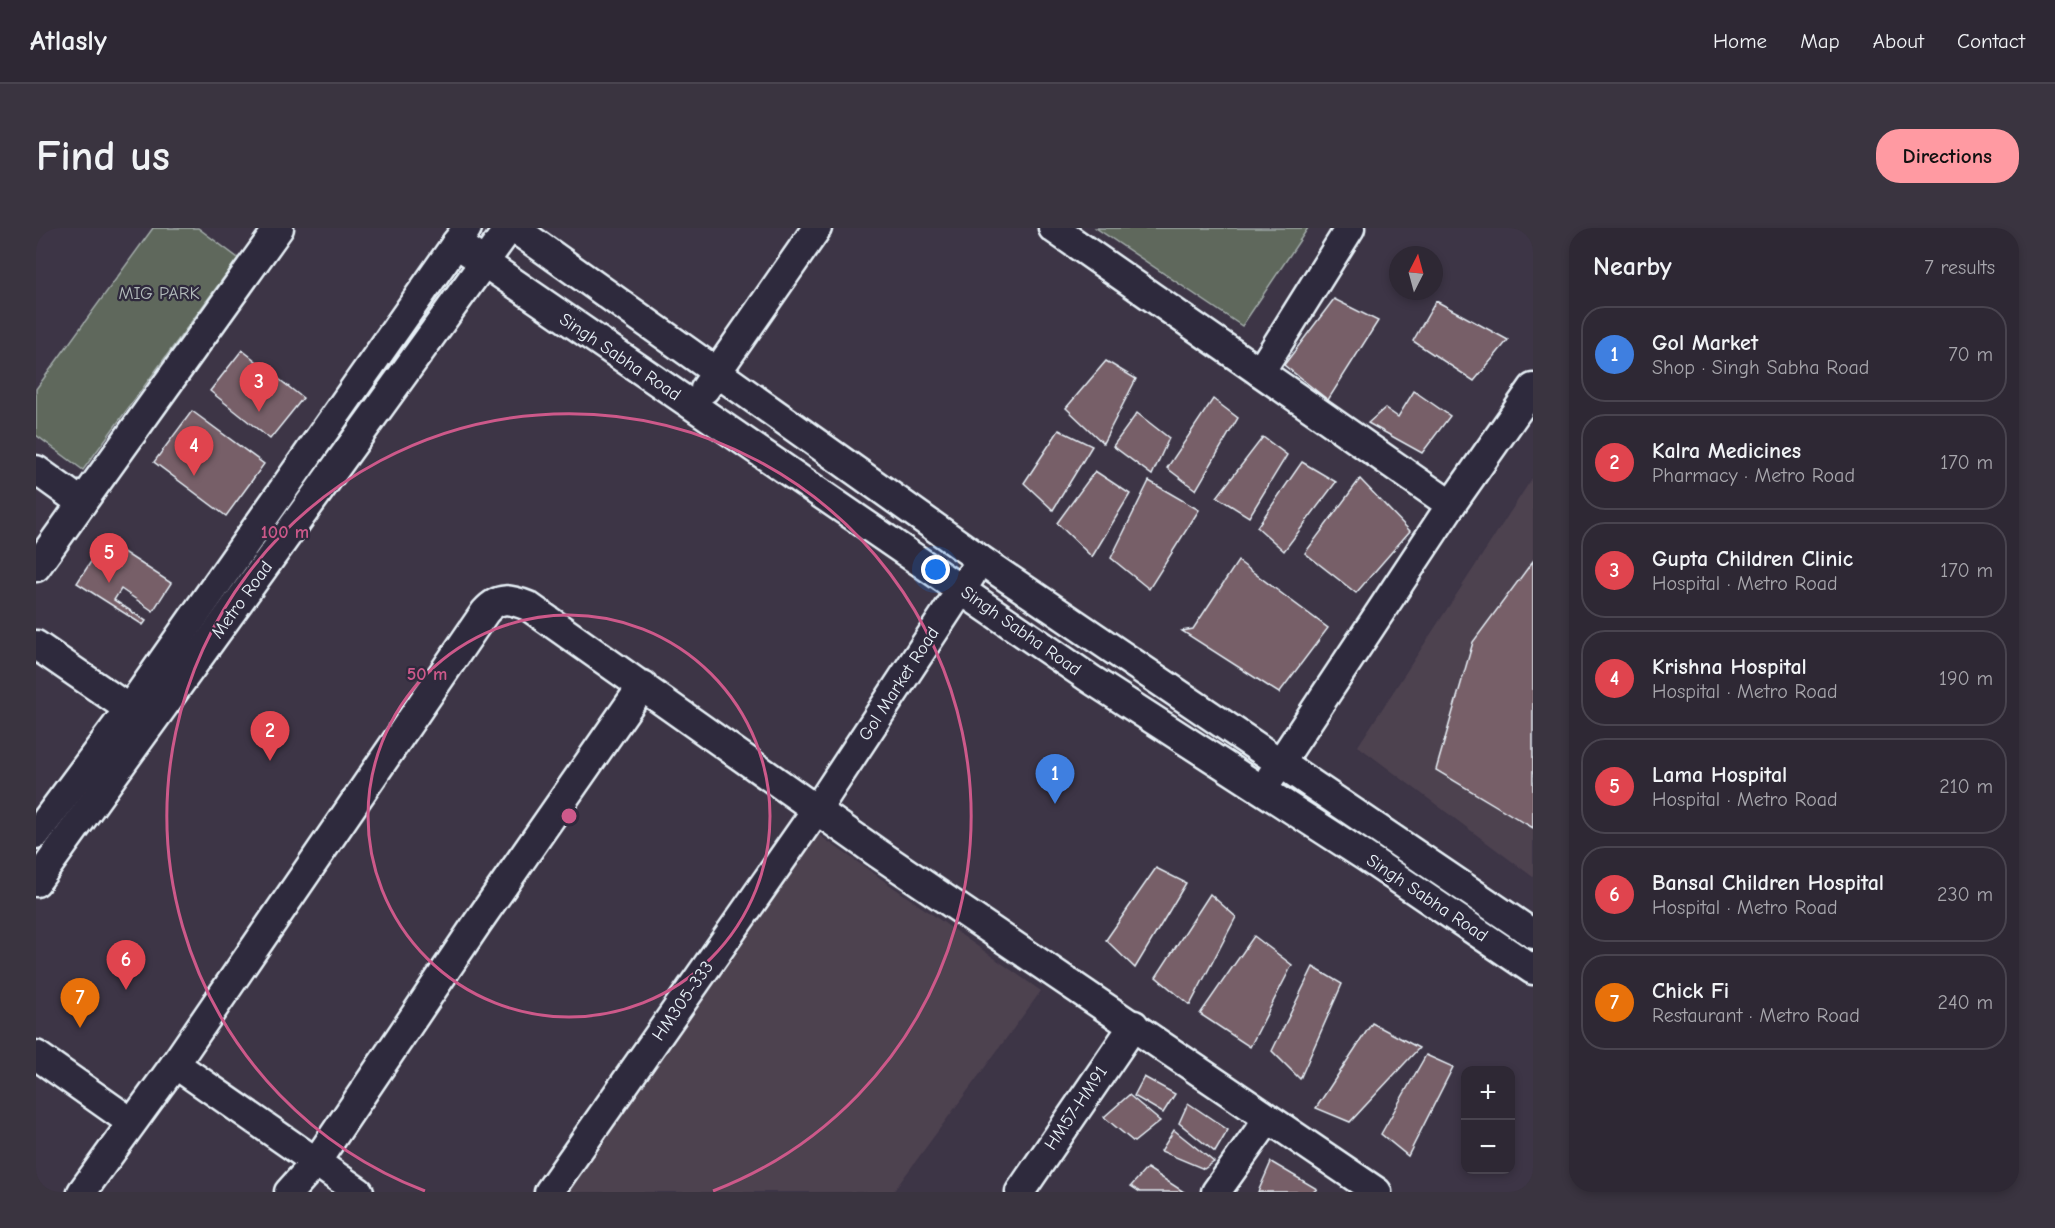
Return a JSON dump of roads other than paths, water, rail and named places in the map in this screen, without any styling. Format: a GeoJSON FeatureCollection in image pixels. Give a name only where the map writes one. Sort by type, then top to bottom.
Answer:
{"type":"FeatureCollection","features":[{"type":"Feature","properties":{"kind":"street","name":"Metro Road"},"geometry":{"type":"LineString","coordinates":[[36,882],[509,228]]}},
{"type":"Feature","properties":{"kind":"street","name":"Singh Sabha Road"},"geometry":{"type":"LineString","coordinates":[[514,228],[981,560],[1533,934]]}},
{"type":"Feature","properties":{"kind":"street"},"geometry":{"type":"LineString","coordinates":[[694,407],[715,373],[817,228]]}},
{"type":"Feature","properties":{"kind":"street"},"geometry":{"type":"LineString","coordinates":[[1053,228],[1451,505]]}},
{"type":"Feature","properties":{"kind":"street"},"geometry":{"type":"LineString","coordinates":[[1260,372],[1350,228]]}},
{"type":"Feature","properties":{"kind":"street"},"geometry":{"type":"LineString","coordinates":[[36,567],[270,231]]}},
{"type":"Feature","properties":{"kind":"street","name":"Metro Road"},"geometry":{"type":"LineString","coordinates":[[36,834],[129,709],[461,236]]}},
{"type":"Feature","properties":{"kind":"street","name":"Singh Sabha Road"},"geometry":{"type":"LineString","coordinates":[[461,236],[484,264],[1092,680],[1263,790],[1533,970]]}},
{"type":"Feature","properties":{"kind":"street"},"geometry":{"type":"LineString","coordinates":[[1263,790],[1451,505],[1533,388]]}},
{"type":"Feature","properties":{"kind":"street"},"geometry":{"type":"LineString","coordinates":[[36,470],[82,503]]}},
{"type":"Feature","properties":{"kind":"street","name":"Gol Market Road"},"geometry":{"type":"LineString","coordinates":[[817,809],[981,560]]}},
{"type":"Feature","properties":{"kind":"street"},"geometry":{"type":"LineString","coordinates":[[82,1192],[175,1064],[494,602],[513,600],[528,606],[643,685],[879,854],[1377,1192]]}},
{"type":"Feature","properties":{"kind":"street"},"geometry":{"type":"LineString","coordinates":[[36,645],[129,709]]}},
{"type":"Feature","properties":{"kind":"street"},"geometry":{"type":"LineString","coordinates":[[289,1192],[316,1162],[484,912],[643,685]]}},
{"type":"Feature","properties":{"kind":"street","name":"HM305-333"},"geometry":{"type":"LineString","coordinates":[[549,1192],[817,809]]}},
{"type":"Feature","properties":{"kind":"street","name":"HM57-HM91"},"geometry":{"type":"LineString","coordinates":[[1020,1192],[1134,1025]]}},
{"type":"Feature","properties":{"kind":"street"},"geometry":{"type":"LineString","coordinates":[[36,1055],[131,1122]]}},
{"type":"Feature","properties":{"kind":"street"},"geometry":{"type":"LineString","coordinates":[[175,1064],[359,1192]]}},
{"type":"Feature","properties":{"kind":"street"},"geometry":{"type":"LineString","coordinates":[[1215,1192],[1268,1119]]}},
{"type":"Feature","properties":{"kind":"place","name":"Gupta Children Clinic"},"geometry":{"type":"Point","coordinates":[259,412]}},
{"type":"Feature","properties":{"kind":"place","name":"Krishna Hospital"},"geometry":{"type":"Point","coordinates":[194,476]}},
{"type":"Feature","properties":{"kind":"place","name":"Lama Hospital"},"geometry":{"type":"Point","coordinates":[109,583]}},
{"type":"Feature","properties":{"kind":"place","name":"Kalra Medicines"},"geometry":{"type":"Point","coordinates":[270,761]}},
{"type":"Feature","properties":{"kind":"place","name":"Gol Market"},"geometry":{"type":"Point","coordinates":[1055,804]}},
{"type":"Feature","properties":{"kind":"place","name":"Bansal Children Hospital"},"geometry":{"type":"Point","coordinates":[126,990]}},
{"type":"Feature","properties":{"kind":"place","name":"Chick Fi"},"geometry":{"type":"Point","coordinates":[80,1028]}},
{"type":"Feature","properties":{"kind":"park label","name":"MIG PARK"},"geometry":{"type":"Point","coordinates":[159,293]}}]}
